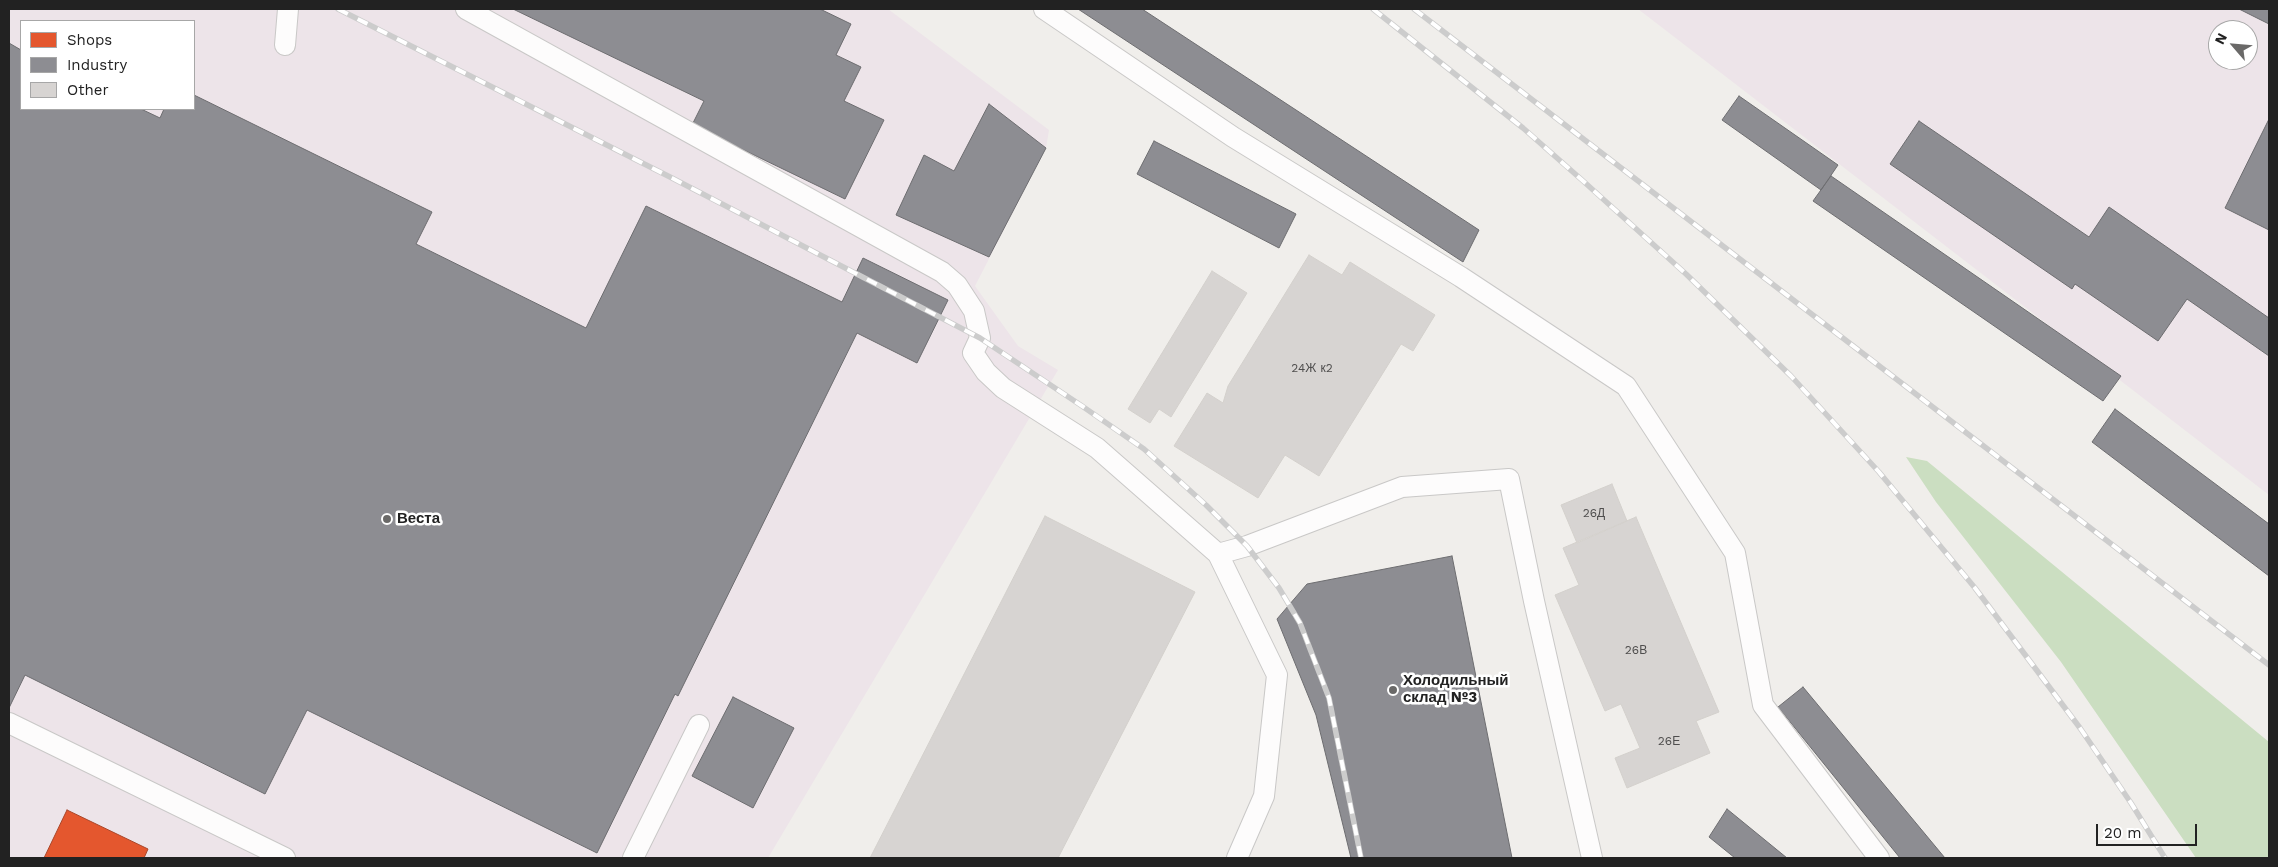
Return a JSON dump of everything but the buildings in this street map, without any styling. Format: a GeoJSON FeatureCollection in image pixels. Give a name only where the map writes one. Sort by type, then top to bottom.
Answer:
{"type":"FeatureCollection","features":[{"type":"Feature","properties":{"kind":"lane"},"geometry":{"type":"LineString","coordinates":[[285,45],[288,9]]}},
{"type":"Feature","properties":{"kind":"lane"},"geometry":{"type":"LineString","coordinates":[[466,9],[942,272],[957,285],[974,311],[979,326],[980,338],[973,354],[986,372],[1003,388],[1097,448],[1218,554],[1278,675],[1264,796],[1237,858]]}},
{"type":"Feature","properties":{"kind":"lane"},"geometry":{"type":"LineString","coordinates":[[1044,9],[1233,137],[1461,278],[1626,386],[1735,553],[1763,705],[1879,858]]}},
{"type":"Feature","properties":{"kind":"lane"},"geometry":{"type":"LineString","coordinates":[[1218,554],[1246,546],[1402,487],[1509,479],[1534,601],[1592,858]]}},
{"type":"Feature","properties":{"kind":"lane"},"geometry":{"type":"LineString","coordinates":[[9,723],[285,858]]}},
{"type":"Feature","properties":{"kind":"lane"},"geometry":{"type":"LineString","coordinates":[[633,858],[699,726]]}},
{"type":"Feature","properties":{"kind":"shaded area"},"geometry":{"type":"Polygon","coordinates":[[[9,9],[888,9],[1049,130],[1046,148],[975,286],[1018,346],[1058,370],[768,858],[9,858],[9,9]]]}},
{"type":"Feature","properties":{"kind":"shaded area"},"geometry":{"type":"Polygon","coordinates":[[[1638,9],[2269,9],[2269,495],[1638,9]]]}},
{"type":"Feature","properties":{"kind":"green space"},"geometry":{"type":"Polygon","coordinates":[[[1906,457],[1927,461],[2269,742],[2269,858],[2196,858],[2061,662],[1936,502],[1906,457]]]}},
{"type":"Feature","properties":{"kind":"railway"},"geometry":{"type":"LineString","coordinates":[[338,9],[672,178],[980,338],[1144,449],[1206,505],[1247,546],[1279,588],[1300,623],[1329,698],[1361,858]]}},
{"type":"Feature","properties":{"kind":"railway"},"geometry":{"type":"LineString","coordinates":[[1373,9],[1523,128],[1686,274],[1791,376],[1879,472],[1975,588],[2080,728],[2131,803],[2165,858]]}},
{"type":"Feature","properties":{"kind":"railway"},"geometry":{"type":"LineString","coordinates":[[1414,9],[2269,665]]}},
{"type":"Feature","properties":{"kind":"place","name":"Веста"},"geometry":{"type":"Point","coordinates":[387,519]}},
{"type":"Feature","properties":{"kind":"place","name":"Холодильный склад №3"},"geometry":{"type":"Point","coordinates":[1393,690]}}]}
